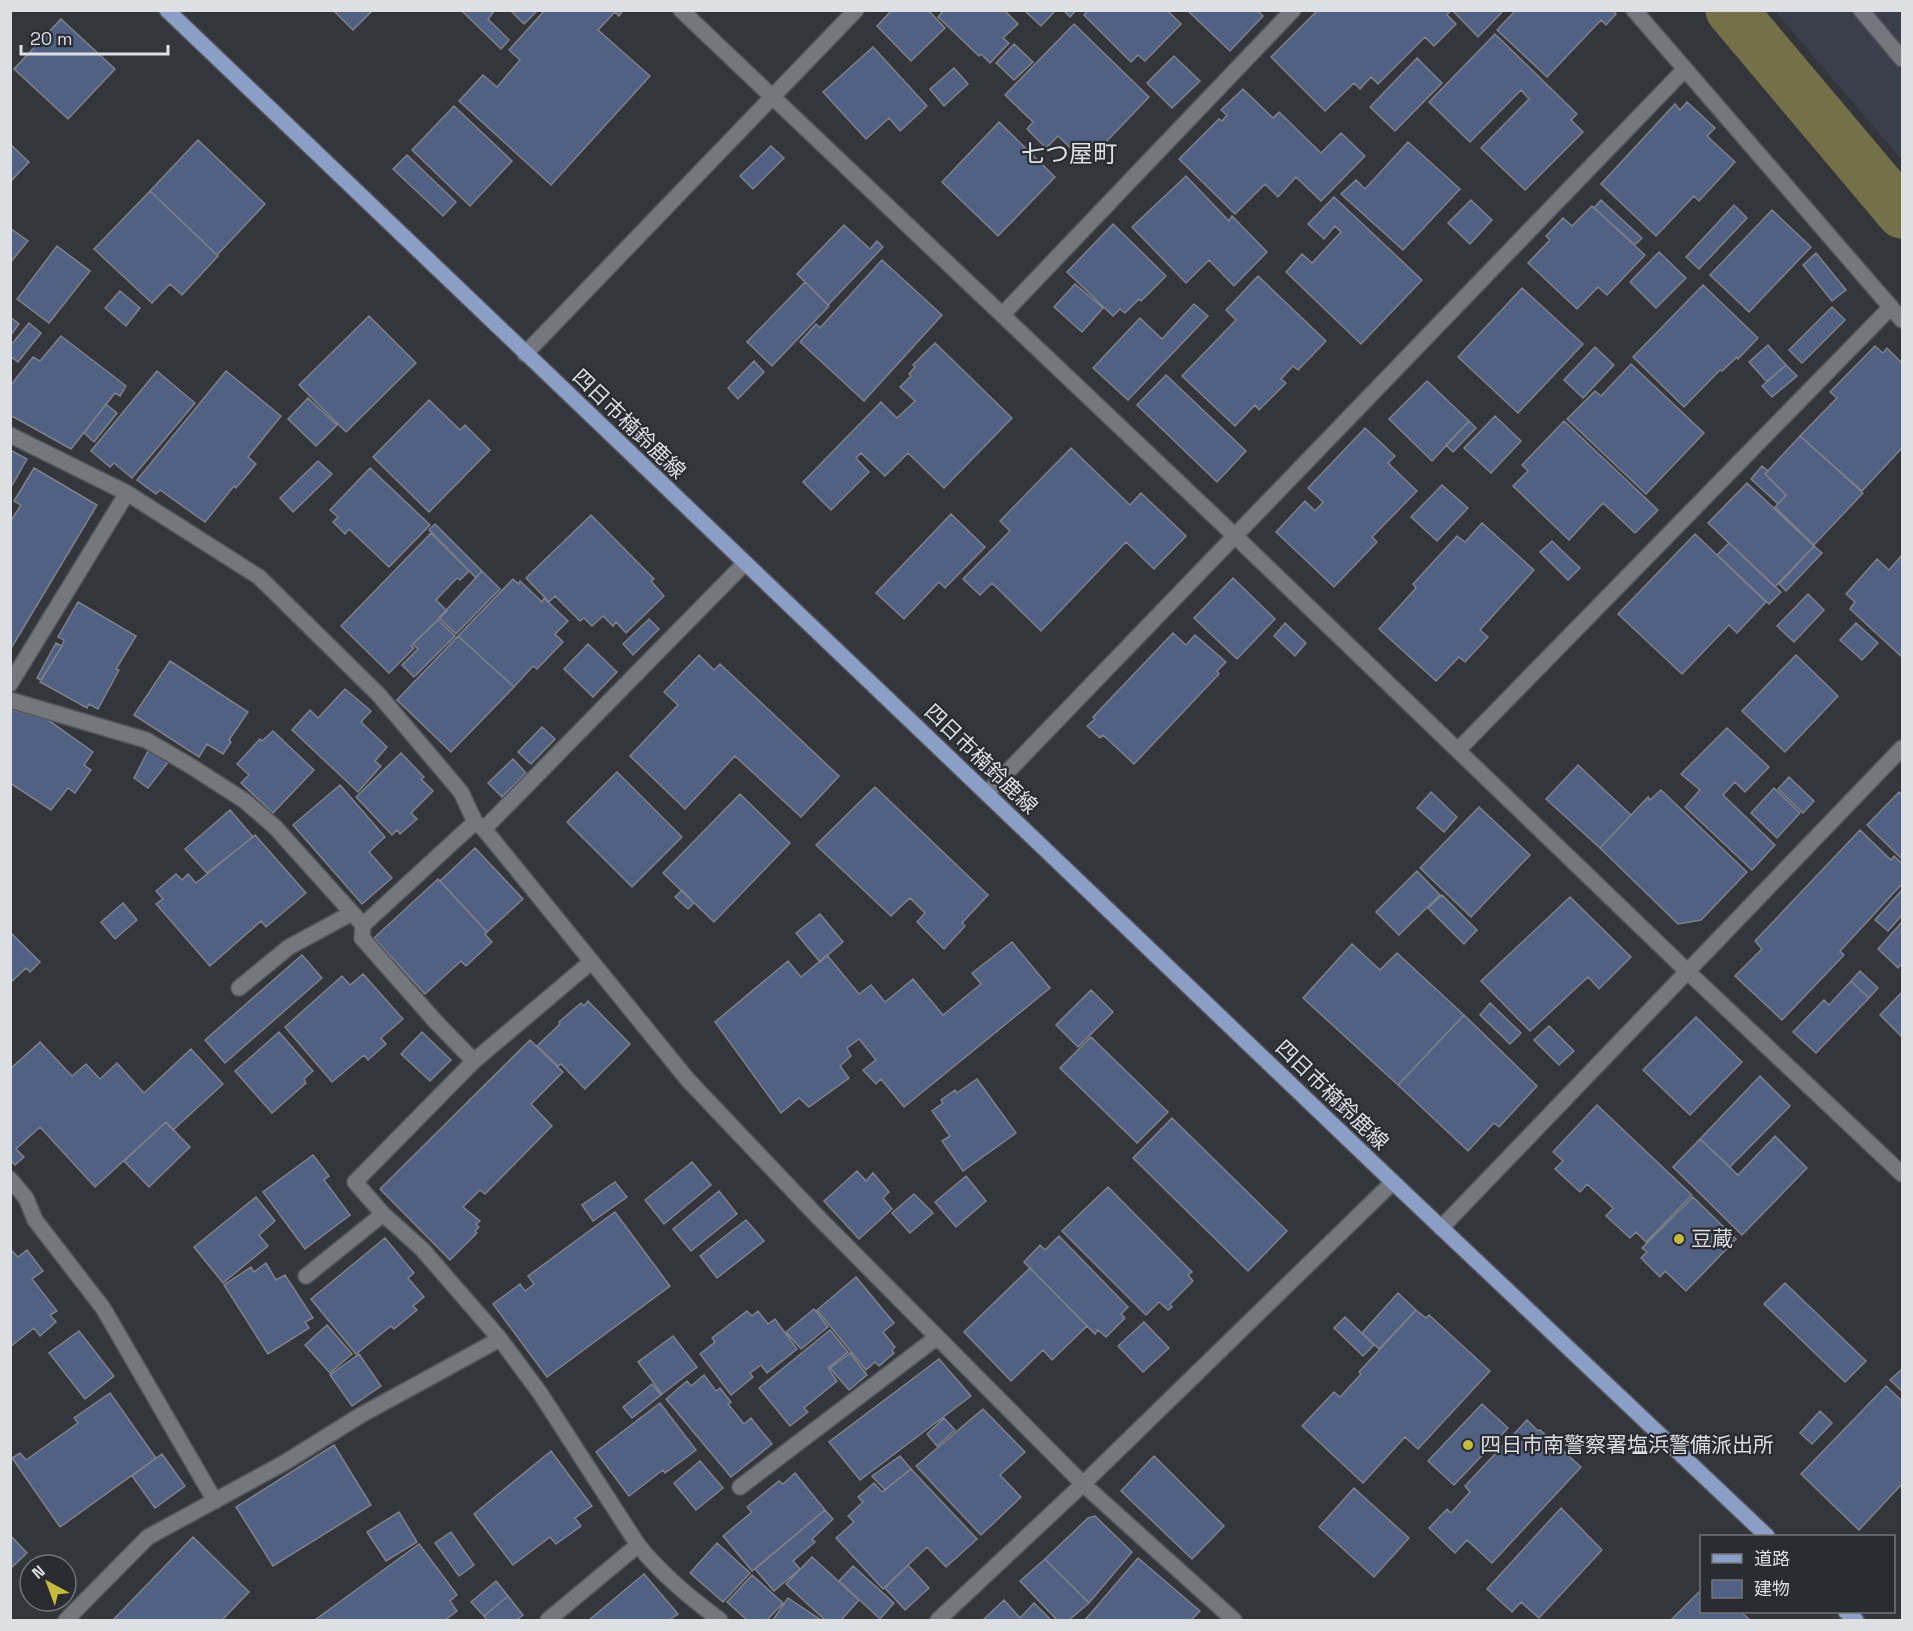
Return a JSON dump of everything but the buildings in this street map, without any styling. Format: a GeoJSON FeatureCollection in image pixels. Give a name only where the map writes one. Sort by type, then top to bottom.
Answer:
{"type":"FeatureCollection","features":[{"type":"Feature","properties":{"kind":"main road","name":"四日市楠鈴鹿線"},"geometry":{"type":"LineString","coordinates":[[167,10],[1441,1228],[1766,1535]]}},
{"type":"Feature","properties":{"kind":"street"},"geometry":{"type":"LineString","coordinates":[[681,10],[1459,749],[1688,972],[1902,1174]]}},
{"type":"Feature","properties":{"kind":"street"},"geometry":{"type":"LineString","coordinates":[[525,354],[856,10]]}},
{"type":"Feature","properties":{"kind":"street"},"geometry":{"type":"LineString","coordinates":[[1002,315],[1293,10]]}},
{"type":"Feature","properties":{"kind":"street"},"geometry":{"type":"LineString","coordinates":[[1634,10],[1902,320]]}},
{"type":"Feature","properties":{"kind":"street"},"geometry":{"type":"LineString","coordinates":[[1861,10],[1902,59]]}},
{"type":"Feature","properties":{"kind":"street"},"geometry":{"type":"LineString","coordinates":[[987,793],[1684,70]]}},
{"type":"Feature","properties":{"kind":"street"},"geometry":{"type":"LineString","coordinates":[[1459,749],[1891,307]]}},
{"type":"Feature","properties":{"kind":"street"},"geometry":{"type":"LineString","coordinates":[[10,435],[127,493],[259,577],[379,695],[460,792],[480,825],[688,1080],[936,1338],[1083,1484],[1234,1620]]}},
{"type":"Feature","properties":{"kind":"street"},"geometry":{"type":"LineString","coordinates":[[10,684],[127,493]]}},
{"type":"Feature","properties":{"kind":"street"},"geometry":{"type":"LineString","coordinates":[[362,931],[480,825],[744,563]]}},
{"type":"Feature","properties":{"kind":"street"},"geometry":{"type":"LineString","coordinates":[[10,700],[146,740],[245,801],[275,827],[352,913],[362,931],[435,1022],[474,1061]]}},
{"type":"Feature","properties":{"kind":"street"},"geometry":{"type":"LineString","coordinates":[[1441,1228],[1902,748]]}},
{"type":"Feature","properties":{"kind":"street"},"geometry":{"type":"LineString","coordinates":[[239,988],[289,946],[352,913]]}},
{"type":"Feature","properties":{"kind":"street"},"geometry":{"type":"LineString","coordinates":[[591,962],[474,1061],[355,1182],[382,1214],[422,1249],[500,1339],[540,1393],[638,1545],[655,1566],[690,1598],[720,1620]]}},
{"type":"Feature","properties":{"kind":"street"},"geometry":{"type":"LineString","coordinates":[[10,1179],[26,1198],[36,1220],[103,1308],[215,1501]]}},
{"type":"Feature","properties":{"kind":"street"},"geometry":{"type":"LineString","coordinates":[[938,1620],[1083,1484],[1393,1182]]}},
{"type":"Feature","properties":{"kind":"street"},"geometry":{"type":"LineString","coordinates":[[306,1276],[382,1214]]}},
{"type":"Feature","properties":{"kind":"street"},"geometry":{"type":"LineString","coordinates":[[740,1487],[936,1338]]}},
{"type":"Feature","properties":{"kind":"street"},"geometry":{"type":"LineString","coordinates":[[66,1620],[148,1537],[284,1463],[361,1415],[500,1339]]}},
{"type":"Feature","properties":{"kind":"street"},"geometry":{"type":"LineString","coordinates":[[548,1620],[638,1545]]}},
{"type":"Feature","properties":{"kind":"shaded area"},"geometry":{"type":"Polygon","coordinates":[[[1775,11],[1902,11],[1902,160],[1775,11]]]}},
{"type":"Feature","properties":{"kind":"waterway"},"geometry":{"type":"LineString","coordinates":[[1731,10],[1902,213]]}},
{"type":"Feature","properties":{"kind":"place","name":"豆蔵"},"geometry":{"type":"Point","coordinates":[1679,1239]}},
{"type":"Feature","properties":{"kind":"place","name":"四日市南警察署塩浜警備派出所"},"geometry":{"type":"Point","coordinates":[1468,1445]}},
{"type":"Feature","properties":{"kind":"district","name":"七つ屋町"},"geometry":{"type":"Point","coordinates":[1069,154]}}]}
